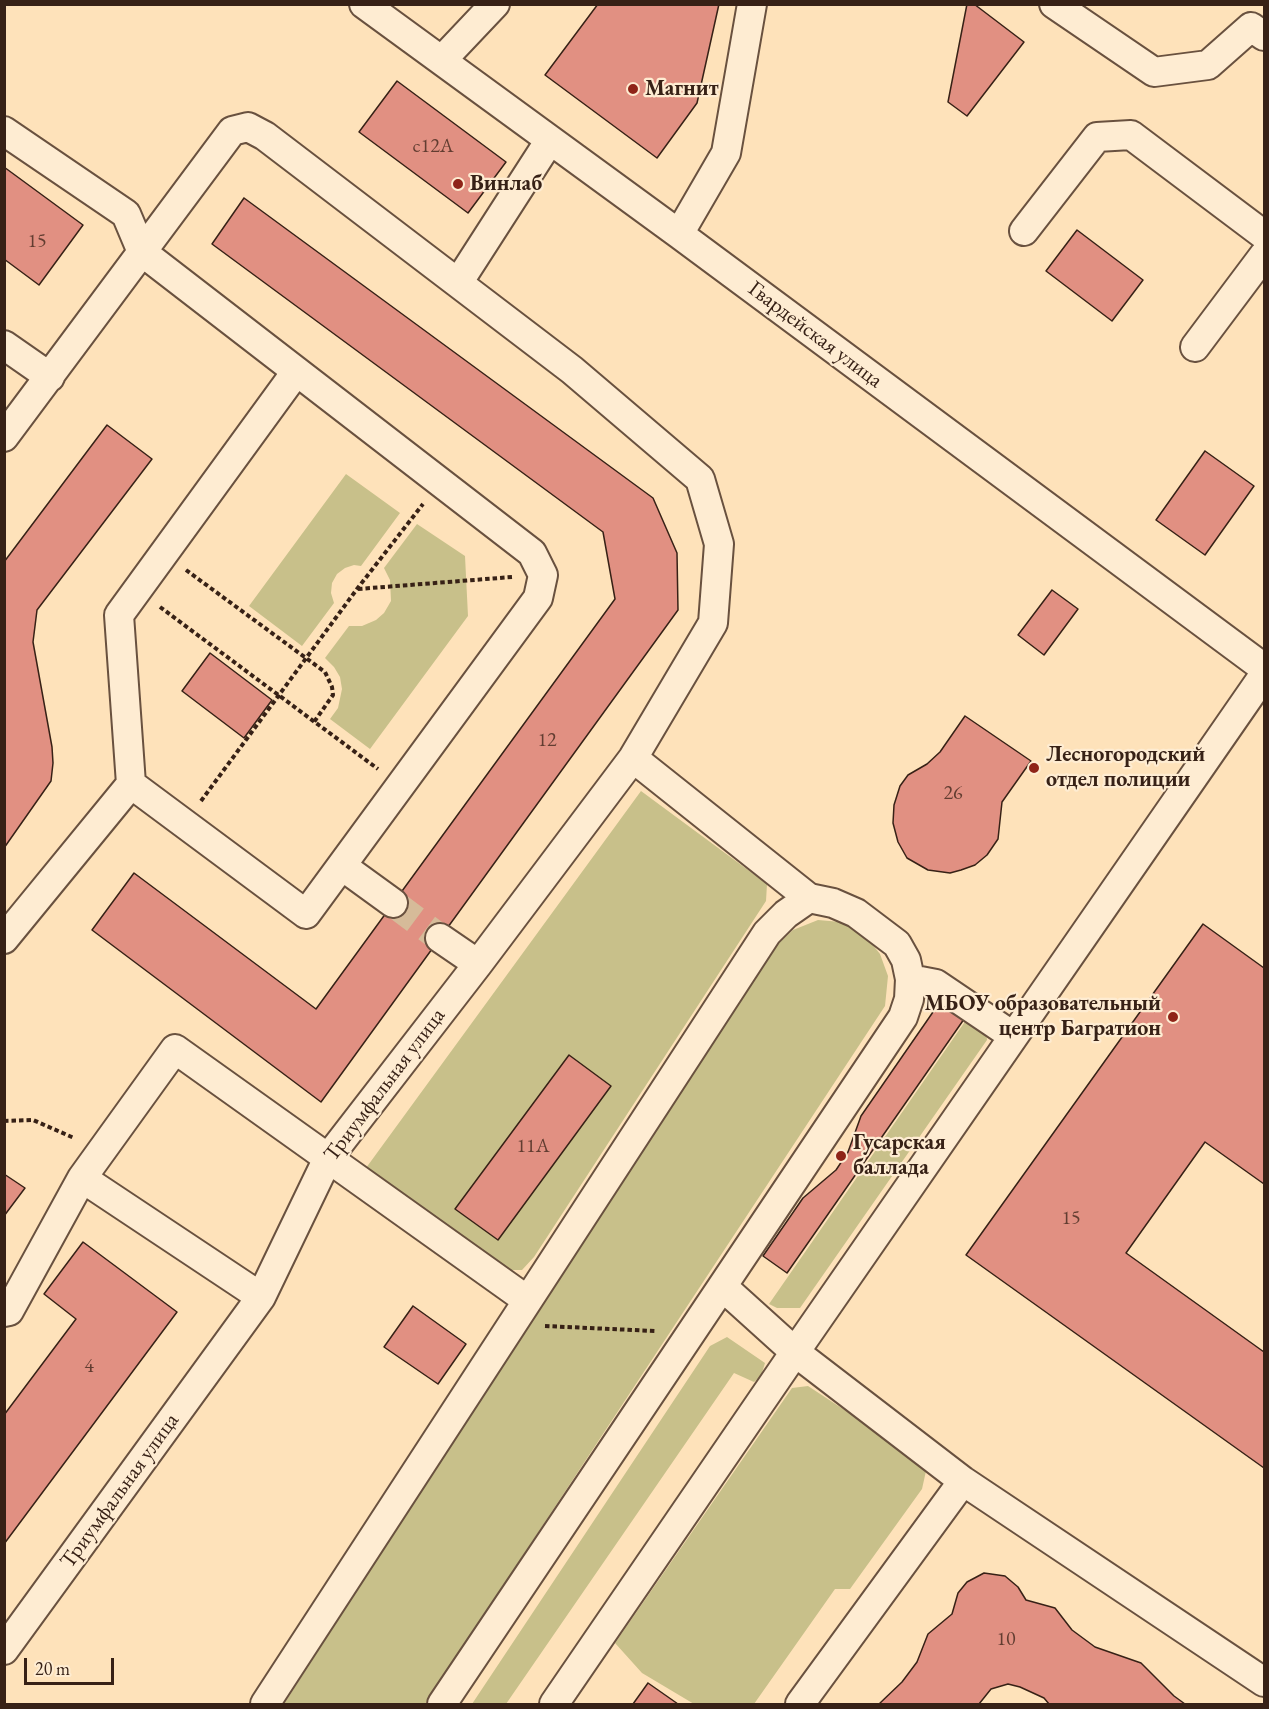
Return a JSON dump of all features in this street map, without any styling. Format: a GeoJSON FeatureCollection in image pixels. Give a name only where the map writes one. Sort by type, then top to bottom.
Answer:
{"type":"FeatureCollection","features":[{"type":"Feature","properties":{"kind":"street","name":"Гвардейская улица"},"geometry":{"type":"LineString","coordinates":[[364,4],[679,234],[1264,668]]}},
{"type":"Feature","properties":{"kind":"street"},"geometry":{"type":"LineString","coordinates":[[442,60],[495,4]]}},
{"type":"Feature","properties":{"kind":"street"},"geometry":{"type":"LineString","coordinates":[[679,234],[726,153],[752,4]]}},
{"type":"Feature","properties":{"kind":"street"},"geometry":{"type":"LineString","coordinates":[[1054,4],[1154,72],[1208,65],[1251,27],[1264,36]]}},
{"type":"Feature","properties":{"kind":"street"},"geometry":{"type":"LineString","coordinates":[[4,437],[232,130],[248,127],[265,136],[458,283],[550,140]]}},
{"type":"Feature","properties":{"kind":"street"},"geometry":{"type":"LineString","coordinates":[[4,131],[126,213],[142,252],[532,553],[543,575],[538,598],[306,914],[130,784]]}},
{"type":"Feature","properties":{"kind":"street"},"geometry":{"type":"LineString","coordinates":[[1024,231],[1097,136],[1131,135],[1264,235]]}},
{"type":"Feature","properties":{"kind":"street"},"geometry":{"type":"LineString","coordinates":[[1195,347],[1264,255]]}},
{"type":"Feature","properties":{"kind":"street","name":"Триумфальная улица"},"geometry":{"type":"LineString","coordinates":[[4,1650],[261,1297],[328,1158],[633,759],[713,624],[719,544],[700,479],[572,370],[458,283]]}},
{"type":"Feature","properties":{"kind":"street"},"geometry":{"type":"LineString","coordinates":[[4,345],[50,377]]}},
{"type":"Feature","properties":{"kind":"street"},"geometry":{"type":"LineString","coordinates":[[4,939],[130,784],[119,615],[296,372]]}},
{"type":"Feature","properties":{"kind":"street"},"geometry":{"type":"LineString","coordinates":[[554,1704],[1264,675]]}},
{"type":"Feature","properties":{"kind":"street"},"geometry":{"type":"LineString","coordinates":[[442,1704],[903,1017],[909,999],[910,979],[906,960],[897,944],[856,913],[833,903],[809,898],[633,759]]}},
{"type":"Feature","properties":{"kind":"street"},"geometry":{"type":"LineString","coordinates":[[342,866],[393,903]]}},
{"type":"Feature","properties":{"kind":"street"},"geometry":{"type":"LineString","coordinates":[[266,1704],[767,933],[786,914],[809,898]]}},
{"type":"Feature","properties":{"kind":"street"},"geometry":{"type":"LineString","coordinates":[[440,938],[478,964]]}},
{"type":"Feature","properties":{"kind":"street"},"geometry":{"type":"LineString","coordinates":[[910,979],[936,984],[1013,1036]]}},
{"type":"Feature","properties":{"kind":"street"},"geometry":{"type":"LineString","coordinates":[[6,1313],[82,1178],[175,1049],[527,1300]]}},
{"type":"Feature","properties":{"kind":"street"},"geometry":{"type":"LineString","coordinates":[[82,1178],[261,1297]]}},
{"type":"Feature","properties":{"kind":"street"},"geometry":{"type":"LineString","coordinates":[[723,1287],[795,1352],[963,1481],[1264,1682]]}},
{"type":"Feature","properties":{"kind":"street"},"geometry":{"type":"LineString","coordinates":[[800,1704],[963,1481]]}},
{"type":"Feature","properties":{"kind":"path"},"geometry":{"type":"LineString","coordinates":[[185,823],[357,589],[440,483]]}},
{"type":"Feature","properties":{"kind":"path"},"geometry":{"type":"LineString","coordinates":[[164,554],[325,672],[333,695],[314,722]]}},
{"type":"Feature","properties":{"kind":"path"},"geometry":{"type":"LineString","coordinates":[[357,589],[543,575]]}},
{"type":"Feature","properties":{"kind":"path"},"geometry":{"type":"LineString","coordinates":[[137,590],[401,785]]}},
{"type":"Feature","properties":{"kind":"path"},"geometry":{"type":"LineString","coordinates":[[4,1121],[33,1120],[102,1151]]}},
{"type":"Feature","properties":{"kind":"path"},"geometry":{"type":"LineString","coordinates":[[511,1325],[655,1331]]}},
{"type":"Feature","properties":{"kind":"shaded area"},"geometry":{"type":"Polygon","coordinates":[[[346,474],[400,513],[361,566],[354,565],[345,568],[337,574],[332,583],[331,593],[334,603],[302,646],[249,606],[346,474]]]}},
{"type":"Feature","properties":{"kind":"shaded area"},"geometry":{"type":"Polygon","coordinates":[[[417,524],[465,556],[468,616],[370,749],[330,719],[338,708],[342,689],[340,677],[325,658],[349,626],[362,626],[376,620],[384,613],[391,601],[390,580],[384,568],[417,524]]]}},
{"type":"Feature","properties":{"kind":"shaded area"},"geometry":{"type":"Polygon","coordinates":[[[641,791],[767,884],[766,901],[534,1257],[522,1270],[508,1270],[366,1168],[641,791]]]}},
{"type":"Feature","properties":{"kind":"shaded area"},"geometry":{"type":"Polygon","coordinates":[[[818,920],[841,922],[864,934],[880,954],[888,976],[885,1006],[425,1704],[284,1704],[766,955],[793,930],[818,920]]]}},
{"type":"Feature","properties":{"kind":"shaded area"},"geometry":{"type":"Polygon","coordinates":[[[971,1013],[985,1024],[987,1040],[800,1308],[777,1308],[769,1304],[971,1013]]]}},
{"type":"Feature","properties":{"kind":"shaded area"},"geometry":{"type":"Polygon","coordinates":[[[727,1337],[765,1363],[761,1376],[754,1382],[734,1373],[506,1704],[472,1704],[710,1346],[727,1337]]]}},
{"type":"Feature","properties":{"kind":"shaded area"},"geometry":{"type":"Polygon","coordinates":[[[808,1386],[916,1457],[926,1471],[922,1489],[850,1589],[835,1589],[754,1704],[694,1704],[642,1673],[615,1643],[792,1388],[808,1386]]]}},
{"type":"Feature","properties":{"kind":"building","name":"Магнит"},"geometry":{"type":"Polygon","coordinates":[[[598,4],[719,4],[697,103],[657,158],[545,75],[598,4]]]}},
{"type":"Feature","properties":{"kind":"building"},"geometry":{"type":"Polygon","coordinates":[[[967,4],[974,4],[1024,42],[967,116],[948,102],[967,4]]]}},
{"type":"Feature","properties":{"kind":"building"},"geometry":{"type":"Polygon","coordinates":[[[397,81],[506,162],[468,213],[359,132],[397,81]]]}},
{"type":"Feature","properties":{"kind":"building"},"geometry":{"type":"Polygon","coordinates":[[[4,167],[83,225],[39,285],[4,259],[4,167]]]}},
{"type":"Feature","properties":{"kind":"building"},"geometry":{"type":"Polygon","coordinates":[[[244,198],[653,498],[677,553],[678,610],[321,1102],[92,930],[134,873],[316,1009],[615,599],[603,532],[212,244],[244,198]]]}},
{"type":"Feature","properties":{"kind":"building"},"geometry":{"type":"Polygon","coordinates":[[[1077,230],[1143,280],[1112,321],[1046,271],[1077,230]]]}},
{"type":"Feature","properties":{"kind":"building"},"geometry":{"type":"Polygon","coordinates":[[[107,425],[152,459],[37,610],[33,642],[52,747],[51,781],[4,848],[4,562],[107,425]]]}},
{"type":"Feature","properties":{"kind":"building"},"geometry":{"type":"Polygon","coordinates":[[[1205,451],[1254,486],[1205,555],[1156,520],[1205,451]]]}},
{"type":"Feature","properties":{"kind":"building"},"geometry":{"type":"Polygon","coordinates":[[[1052,590],[1078,609],[1044,655],[1018,635],[1052,590]]]}},
{"type":"Feature","properties":{"kind":"building"},"geometry":{"type":"Polygon","coordinates":[[[210,653],[272,700],[244,738],[182,691],[210,653]]]}},
{"type":"Feature","properties":{"kind":"building"},"geometry":{"type":"Polygon","coordinates":[[[965,716],[1031,761],[1002,802],[998,839],[987,855],[975,865],[950,873],[928,870],[907,858],[898,842],[893,823],[894,805],[900,786],[908,775],[927,764],[940,752],[965,716]]]}},
{"type":"Feature","properties":{"kind":"building"},"geometry":{"type":"Polygon","coordinates":[[[1203,924],[1264,968],[1264,1184],[1205,1142],[1126,1253],[1264,1352],[1264,1468],[966,1255],[1203,924]]]}},
{"type":"Feature","properties":{"kind":"building"},"geometry":{"type":"Polygon","coordinates":[[[942,999],[969,1012],[787,1273],[763,1256],[803,1198],[836,1170],[848,1152],[861,1116],[942,999]]]}},
{"type":"Feature","properties":{"kind":"building"},"geometry":{"type":"Polygon","coordinates":[[[569,1055],[611,1086],[498,1240],[455,1209],[569,1055]]]}},
{"type":"Feature","properties":{"kind":"building"},"geometry":{"type":"Polygon","coordinates":[[[4,1174],[25,1188],[4,1216],[4,1174]]]}},
{"type":"Feature","properties":{"kind":"building"},"geometry":{"type":"Polygon","coordinates":[[[83,1242],[177,1312],[4,1544],[4,1415],[76,1319],[44,1294],[83,1242]]]}},
{"type":"Feature","properties":{"kind":"building"},"geometry":{"type":"Polygon","coordinates":[[[413,1306],[466,1344],[438,1384],[384,1347],[413,1306]]]}},
{"type":"Feature","properties":{"kind":"building"},"geometry":{"type":"Polygon","coordinates":[[[984,1573],[1005,1576],[1018,1587],[1026,1600],[1055,1608],[1072,1630],[1095,1647],[1141,1663],[1185,1704],[1049,1704],[1044,1698],[1008,1684],[991,1689],[979,1704],[879,1704],[902,1682],[917,1662],[928,1634],[952,1614],[958,1593],[967,1582],[984,1573]]]}},
{"type":"Feature","properties":{"kind":"building"},"geometry":{"type":"Polygon","coordinates":[[[648,1683],[678,1704],[633,1704],[648,1683]]]}},
{"type":"Feature","properties":{"kind":"tunnel"},"geometry":{"type":"LineString","coordinates":[[393,903],[440,938]]}},
{"type":"Feature","properties":{"kind":"place","name":"Магнит"},"geometry":{"type":"Point","coordinates":[633,89]}},
{"type":"Feature","properties":{"kind":"place","name":"Винлаб"},"geometry":{"type":"Point","coordinates":[458,184]}},
{"type":"Feature","properties":{"kind":"place","name":"Лесногородский отдел полиции"},"geometry":{"type":"Point","coordinates":[1034,768]}},
{"type":"Feature","properties":{"kind":"place","name":"МБОУ образовательный центр Багратион"},"geometry":{"type":"Point","coordinates":[1173,1017]}},
{"type":"Feature","properties":{"kind":"place","name":"Гусарская баллада"},"geometry":{"type":"Point","coordinates":[841,1156]}}]}
